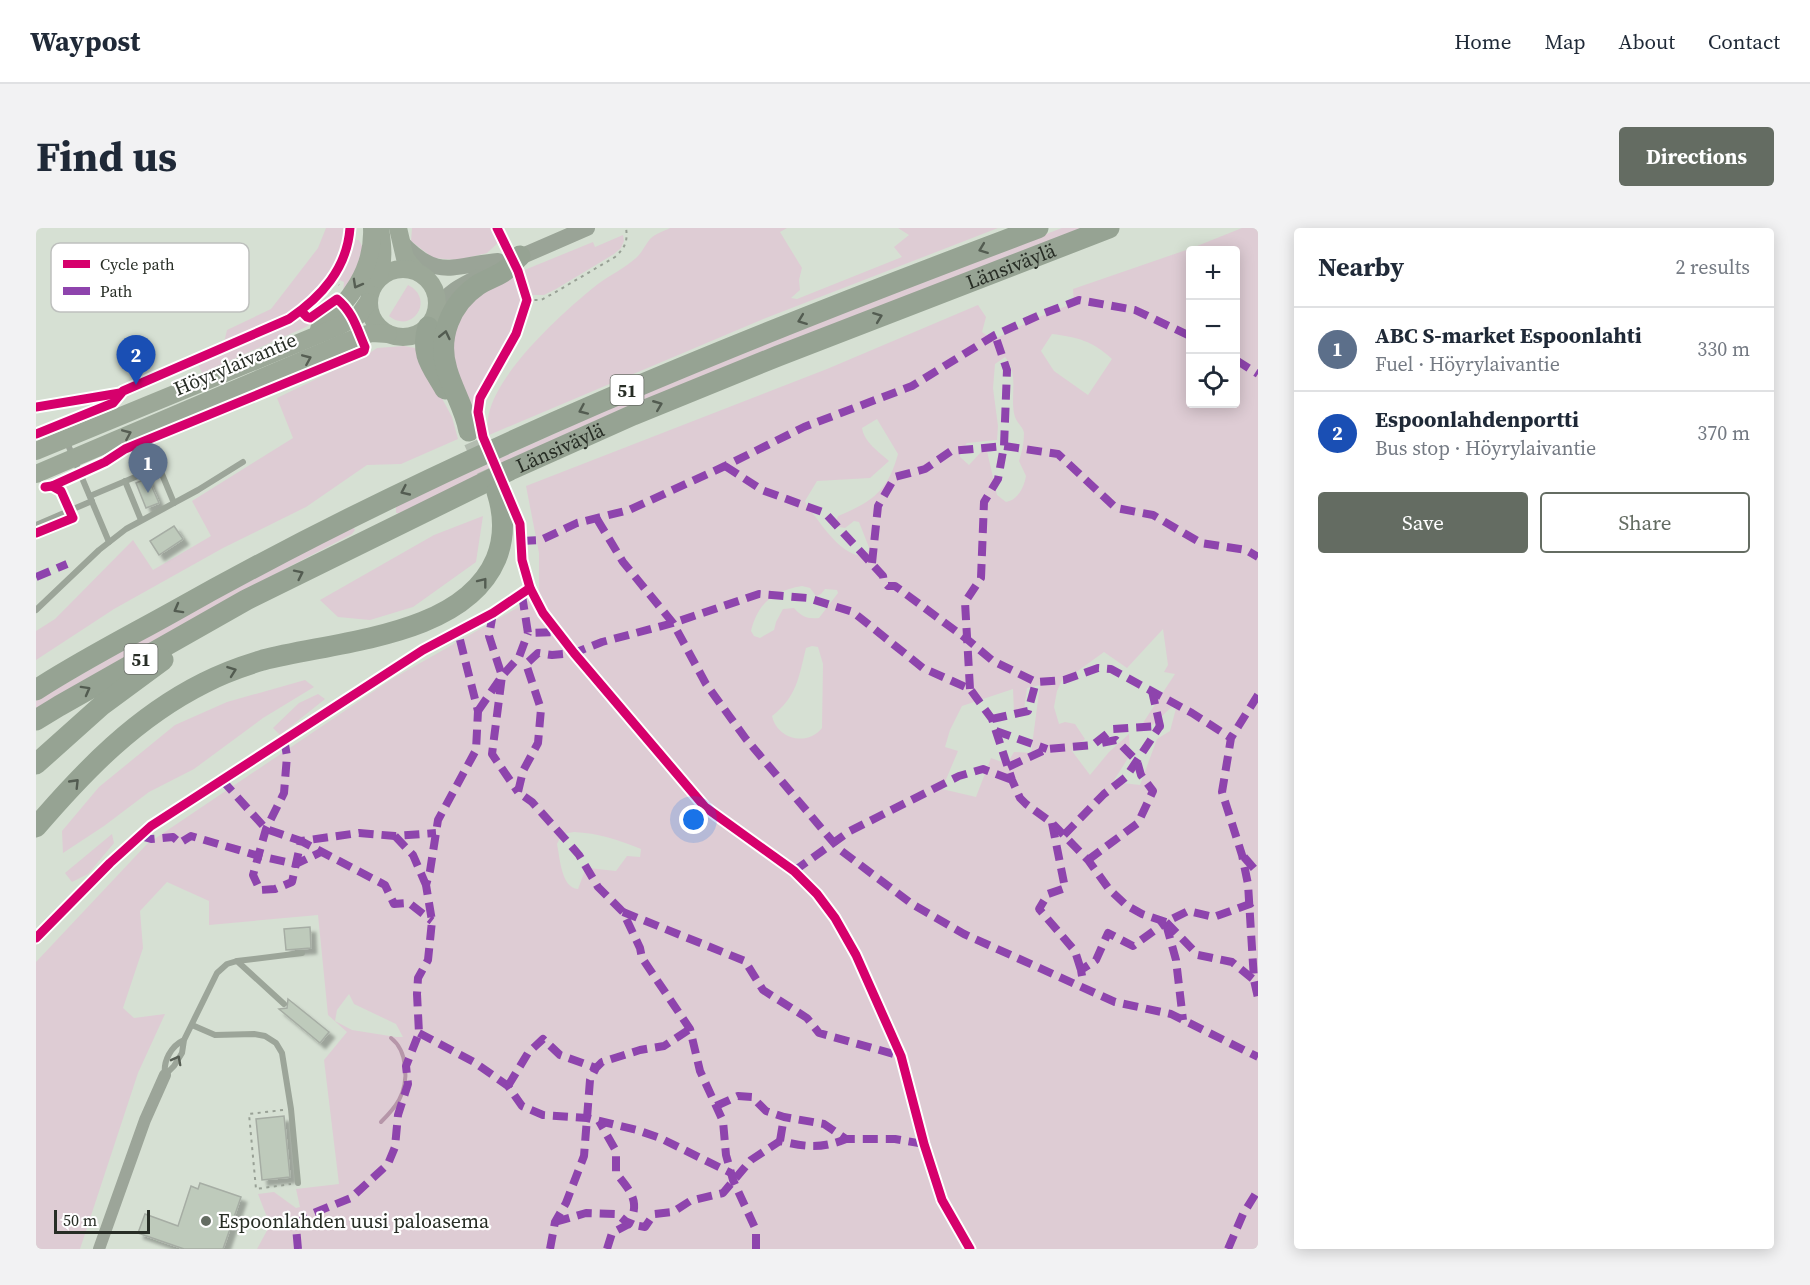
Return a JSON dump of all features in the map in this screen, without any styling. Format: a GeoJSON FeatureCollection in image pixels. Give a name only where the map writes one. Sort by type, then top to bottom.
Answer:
{"type":"FeatureCollection","features":[{"type":"Feature","properties":{"kind":"highway","name":"Länsiväylä"},"geometry":{"type":"LineString","coordinates":[[36,690],[228,580],[374,506],[500,447],[625,391],[1038,228]]}},
{"type":"Feature","properties":{"kind":"highway","name":"Länsiväylä"},"geometry":{"type":"LineString","coordinates":[[36,720],[246,600],[510,470],[633,415],[778,356],[1109,228]]}},
{"type":"Feature","properties":{"kind":"highway"},"geometry":{"type":"LineString","coordinates":[[432,319],[425,345],[429,362],[471,436],[466,417],[447,371],[443,342],[445,332],[457,307],[466,295],[478,285],[503,272],[519,256]]}},
{"type":"Feature","properties":{"kind":"highway"},"geometry":{"type":"LineString","coordinates":[[36,827],[66,792],[127,733],[171,701],[203,683],[224,673],[263,660],[378,635],[428,620],[464,601],[485,579],[498,554],[503,526],[497,492]]}},
{"type":"Feature","properties":{"kind":"highway"},"geometry":{"type":"LineString","coordinates":[[36,764],[102,705],[246,600]]}},
{"type":"Feature","properties":{"kind":"main road","name":"Höyrylaivantie"},"geometry":{"type":"LineString","coordinates":[[306,340],[334,316],[358,284],[367,265],[372,228]]}},
{"type":"Feature","properties":{"kind":"main road"},"geometry":{"type":"LineString","coordinates":[[380,228],[383,258],[378,279],[368,302],[373,321],[388,334],[398,337],[409,337],[419,333],[432,319],[448,295],[464,284],[519,256]]}},
{"type":"Feature","properties":{"kind":"main road"},"geometry":{"type":"LineString","coordinates":[[400,235],[423,262],[444,269],[519,256],[587,228]]}},
{"type":"Feature","properties":{"kind":"main road"},"geometry":{"type":"LineString","coordinates":[[400,235],[405,258],[433,286],[438,302],[432,319]]}},
{"type":"Feature","properties":{"kind":"main road"},"geometry":{"type":"LineString","coordinates":[[378,279],[396,269],[438,277],[461,275],[498,261]]}},
{"type":"Feature","properties":{"kind":"main road","name":"Höyrylaivantie"},"geometry":{"type":"LineString","coordinates":[[36,451],[306,340],[359,315],[368,302]]}},
{"type":"Feature","properties":{"kind":"main road","name":"Höyrylaivantie"},"geometry":{"type":"LineString","coordinates":[[36,474],[360,336],[372,333],[388,334]]}},
{"type":"Feature","properties":{"kind":"street"},"geometry":{"type":"LineString","coordinates":[[99,1249],[145,1120],[165,1075]]}},
{"type":"Feature","properties":{"kind":"lane"},"geometry":{"type":"LineString","coordinates":[[66,440],[109,542]]}},
{"type":"Feature","properties":{"kind":"lane"},"geometry":{"type":"LineString","coordinates":[[36,610],[126,528],[198,490],[243,462]]}},
{"type":"Feature","properties":{"kind":"lane"},"geometry":{"type":"LineString","coordinates":[[36,525],[125,481],[159,467],[174,503]]}},
{"type":"Feature","properties":{"kind":"lane"},"geometry":{"type":"LineString","coordinates":[[125,481],[141,520]]}},
{"type":"Feature","properties":{"kind":"lane"},"geometry":{"type":"LineString","coordinates":[[165,1075],[166,1062],[173,1047],[184,1040],[217,973],[227,964],[302,953]]}},
{"type":"Feature","properties":{"kind":"lane"},"geometry":{"type":"LineString","coordinates":[[237,961],[284,1004]]}},
{"type":"Feature","properties":{"kind":"lane"},"geometry":{"type":"LineString","coordinates":[[192,1025],[215,1035],[254,1034],[265,1036],[276,1043],[286,1066],[298,1184]]}},
{"type":"Feature","properties":{"kind":"path"},"geometry":{"type":"LineString","coordinates":[[525,299],[541,300],[615,257],[623,251],[628,239],[626,228]]}},
{"type":"Feature","properties":{"kind":"path"},"geometry":{"type":"LineString","coordinates":[[327,286],[338,271]]}},
{"type":"Feature","properties":{"kind":"path"},"geometry":{"type":"LineString","coordinates":[[291,1109],[249,1114],[256,1189],[298,1184]]}},
{"type":"Feature","properties":{"kind":"shaded area"},"geometry":{"type":"Polygon","coordinates":[[[326,228],[346,228],[330,275],[318,291],[286,316],[223,346],[227,330],[271,309],[318,248],[326,228]]]}},
{"type":"Feature","properties":{"kind":"shaded area"},"geometry":{"type":"Polygon","coordinates":[[[412,228],[492,228],[500,241],[487,253],[458,260],[433,258],[411,241],[412,228]]]}},
{"type":"Feature","properties":{"kind":"shaded area"},"geometry":{"type":"Polygon","coordinates":[[[670,228],[787,228],[780,232],[802,268],[799,280],[800,290],[791,298],[797,299],[902,257],[894,247],[909,235],[898,228],[998,228],[761,320],[489,435],[488,416],[495,396],[526,352],[583,296],[636,258],[652,237],[670,228]]]}},
{"type":"Feature","properties":{"kind":"shaded area"},"geometry":{"type":"Polygon","coordinates":[[[1062,228],[1082,228],[396,513],[396,506],[624,402],[868,302],[1062,228]]]}},
{"type":"Feature","properties":{"kind":"shaded area"},"geometry":{"type":"Polygon","coordinates":[[[1242,228],[1258,228],[1258,1249],[257,1249],[270,1225],[258,1194],[274,1192],[296,1208],[300,1207],[296,1189],[339,1184],[324,1060],[347,1032],[328,1015],[318,915],[209,925],[209,901],[167,882],[140,911],[143,948],[123,1008],[134,1018],[165,1014],[138,1073],[80,1249],[36,1249],[36,962],[147,844],[392,679],[524,604],[539,592],[539,553],[526,486],[827,369],[978,305],[986,317],[982,332],[993,340],[1034,319],[1074,303],[1073,289],[1186,250],[1186,408],[1240,408],[1240,246],[1197,246],[1242,228]],[[1052,334],[1041,351],[1054,371],[1088,395],[1112,359],[1084,341],[1052,334]],[[1005,357],[995,364],[993,388],[998,426],[997,440],[967,443],[960,452],[960,457],[969,465],[981,452],[987,451],[997,495],[1006,502],[1014,499],[1024,484],[1026,476],[1019,461],[1024,433],[1013,410],[1012,371],[1005,357]],[[877,419],[862,428],[872,446],[889,461],[870,478],[817,481],[805,501],[837,542],[860,556],[870,550],[859,522],[854,521],[845,528],[839,527],[836,522],[838,516],[860,506],[877,494],[889,477],[898,454],[877,419]],[[802,586],[783,591],[768,600],[758,613],[751,631],[754,636],[760,638],[774,630],[783,609],[794,608],[805,617],[819,618],[838,593],[837,590],[825,589],[816,596],[810,588],[802,586]],[[1163,629],[1127,668],[1104,652],[1062,680],[1054,707],[1059,724],[1065,722],[1075,724],[1085,739],[1072,751],[1090,775],[1109,752],[1129,734],[1130,755],[1113,782],[1140,785],[1157,739],[1170,731],[1178,701],[1146,731],[1139,729],[1175,674],[1164,672],[1168,665],[1163,629]],[[818,647],[806,648],[792,694],[772,716],[775,724],[786,735],[801,739],[816,734],[822,728],[823,664],[818,647]],[[1040,685],[1027,688],[1024,710],[1014,713],[1013,689],[962,706],[950,730],[945,747],[958,751],[942,789],[976,797],[991,758],[1007,764],[1014,752],[1031,753],[1040,685]],[[574,832],[562,834],[557,844],[565,878],[572,887],[578,889],[588,868],[616,871],[627,856],[640,857],[641,849],[608,838],[574,832]],[[349,994],[337,1010],[335,1021],[352,1030],[403,1037],[396,1024],[354,1004],[349,994]]]}},
{"type":"Feature","properties":{"kind":"shaded area"},"geometry":{"type":"Polygon","coordinates":[[[623,235],[624,241],[621,248],[614,254],[544,295],[528,293],[522,271],[593,242],[595,247],[623,235]]]}},
{"type":"Feature","properties":{"kind":"shaded area"},"geometry":{"type":"Polygon","coordinates":[[[359,240],[364,250],[343,293],[344,282],[337,279],[352,242],[359,240]]]}},
{"type":"Feature","properties":{"kind":"shaded area"},"geometry":{"type":"Polygon","coordinates":[[[514,274],[519,287],[521,308],[515,326],[478,396],[474,416],[450,356],[459,315],[484,288],[514,274]]]}},
{"type":"Feature","properties":{"kind":"shaded area"},"geometry":{"type":"Polygon","coordinates":[[[408,285],[416,291],[420,298],[420,306],[413,318],[398,321],[389,316],[408,285]]]}},
{"type":"Feature","properties":{"kind":"shaded area"},"geometry":{"type":"Polygon","coordinates":[[[329,309],[306,327],[202,373],[198,364],[300,318],[311,321],[329,309]]]}},
{"type":"Feature","properties":{"kind":"shaded area"},"geometry":{"type":"Polygon","coordinates":[[[404,346],[415,348],[452,417],[458,439],[401,464],[367,465],[306,507],[223,548],[114,609],[36,660],[36,631],[55,619],[133,540],[153,570],[211,536],[192,501],[293,438],[277,398],[377,348],[404,346]]]}},
{"type":"Feature","properties":{"kind":"shaded area"},"geometry":{"type":"Polygon","coordinates":[[[483,516],[476,562],[413,607],[370,620],[338,617],[320,600],[434,535],[483,516]]]}},
{"type":"Feature","properties":{"kind":"shaded area"},"geometry":{"type":"Polygon","coordinates":[[[353,527],[355,530],[352,534],[281,571],[36,711],[36,701],[75,678],[233,589],[353,527]]]}},
{"type":"Feature","properties":{"kind":"shaded area"},"geometry":{"type":"Polygon","coordinates":[[[305,680],[314,687],[263,718],[194,769],[149,792],[63,853],[62,831],[99,787],[175,725],[227,702],[305,680]]]}},
{"type":"Feature","properties":{"kind":"shaded area"},"geometry":{"type":"Polygon","coordinates":[[[318,694],[325,699],[280,735],[273,728],[299,703],[318,694]]]}},
{"type":"Feature","properties":{"kind":"shaded area"},"geometry":{"type":"Polygon","coordinates":[[[112,834],[114,843],[88,874],[72,882],[65,873],[112,834]]]}},
{"type":"Feature","properties":{"kind":"building"},"geometry":{"type":"Polygon","coordinates":[[[148,478],[159,503],[146,508],[136,483],[148,478]]]}},
{"type":"Feature","properties":{"kind":"building"},"geometry":{"type":"Polygon","coordinates":[[[174,526],[183,539],[159,555],[150,541],[174,526]]]}},
{"type":"Feature","properties":{"kind":"building"},"geometry":{"type":"Polygon","coordinates":[[[310,927],[311,948],[286,950],[284,929],[310,927]]]}},
{"type":"Feature","properties":{"kind":"building"},"geometry":{"type":"Polygon","coordinates":[[[288,999],[329,1032],[320,1043],[279,1009],[287,1008],[288,999]]]}},
{"type":"Feature","properties":{"kind":"building"},"geometry":{"type":"Polygon","coordinates":[[[284,1116],[290,1177],[262,1180],[256,1119],[284,1116]]]}},
{"type":"Feature","properties":{"kind":"building","name":"Espoonlahden uusi paloasema"},"geometry":{"type":"Polygon","coordinates":[[[200,1183],[241,1197],[223,1249],[184,1249],[138,1233],[145,1214],[178,1226],[191,1186],[198,1189],[200,1183]]]}},
{"type":"Feature","properties":{"kind":"waterway"},"geometry":{"type":"LineString","coordinates":[[381,1122],[397,1103],[404,1085],[404,1059],[397,1044],[391,1038]]}},
{"type":"Feature","properties":{"kind":"tunnel"},"geometry":{"type":"LineString","coordinates":[[474,441],[497,492]]}},
{"type":"Feature","properties":{"kind":"marked path"},"geometry":{"type":"LineString","coordinates":[[521,541],[541,540],[577,523],[629,510],[804,427],[912,386],[995,335],[1079,300],[1135,310],[1186,334]]}},
{"type":"Feature","properties":{"kind":"marked path"},"geometry":{"type":"LineString","coordinates":[[970,689],[965,602],[981,578],[984,502],[998,479],[1004,446],[1007,370],[995,335]]}},
{"type":"Feature","properties":{"kind":"marked path"},"geometry":{"type":"LineString","coordinates":[[1240,363],[1258,374]]}},
{"type":"Feature","properties":{"kind":"marked path"},"geometry":{"type":"LineString","coordinates":[[872,563],[878,506],[895,477],[925,469],[951,451],[1004,446],[1058,454],[1116,508],[1153,515],[1201,543],[1246,550],[1258,557]]}},
{"type":"Feature","properties":{"kind":"marked path"},"geometry":{"type":"LineString","coordinates":[[725,466],[762,490],[825,513],[883,576],[888,586],[895,586],[993,661],[1036,682],[1064,680],[1098,668],[1111,669],[1192,713],[1231,738]]}},
{"type":"Feature","properties":{"kind":"marked path"},"geometry":{"type":"LineString","coordinates":[[597,519],[623,562],[673,623],[706,684],[746,739],[839,849],[912,904],[964,934],[1115,1002],[1171,1014],[1258,1057]]}},
{"type":"Feature","properties":{"kind":"marked path"},"geometry":{"type":"LineString","coordinates":[[36,577],[67,564]]}},
{"type":"Feature","properties":{"kind":"marked path"},"geometry":{"type":"LineString","coordinates":[[756,1249],[756,1230],[733,1180],[726,1155],[723,1121],[700,1071],[690,1029],[642,958],[640,948],[623,912],[598,887],[579,855],[566,840],[532,802],[518,792],[523,771],[538,743],[541,709],[526,664],[538,653],[552,655],[574,653],[602,642],[673,623],[759,594],[808,598],[853,612],[923,668],[970,689],[992,719],[1020,798],[1052,823],[1088,860],[1109,889],[1126,905],[1142,914],[1166,922],[1188,911],[1214,917],[1250,904],[1258,898]]}},
{"type":"Feature","properties":{"kind":"marked path"},"geometry":{"type":"LineString","coordinates":[[522,595],[528,633],[558,632]]}},
{"type":"Feature","properties":{"kind":"marked path"},"geometry":{"type":"LineString","coordinates":[[493,613],[489,636],[502,676],[492,754],[518,792]]}},
{"type":"Feature","properties":{"kind":"marked path"},"geometry":{"type":"LineString","coordinates":[[478,711],[502,676],[519,657],[528,633]]}},
{"type":"Feature","properties":{"kind":"marked path"},"geometry":{"type":"LineString","coordinates":[[298,1249],[296,1227],[306,1216],[351,1198],[388,1164],[395,1147],[398,1115],[408,1084],[406,1066],[419,1033],[418,978],[428,960],[432,921],[426,885],[438,820],[476,750],[478,711],[459,636]]}},
{"type":"Feature","properties":{"kind":"marked path"},"geometry":{"type":"LineString","coordinates":[[992,719],[1028,711],[1036,682]]}},
{"type":"Feature","properties":{"kind":"marked path"},"geometry":{"type":"LineString","coordinates":[[1008,767],[1047,749],[1093,745],[1113,729],[1160,726],[1152,691]]}},
{"type":"Feature","properties":{"kind":"marked path"},"geometry":{"type":"LineString","coordinates":[[1258,695],[1231,738],[1222,792],[1242,855],[1248,884],[1254,980],[1258,998]]}},
{"type":"Feature","properties":{"kind":"marked path"},"geometry":{"type":"LineString","coordinates":[[1064,835],[1104,794],[1126,777],[1160,726]]}},
{"type":"Feature","properties":{"kind":"marked path"},"geometry":{"type":"LineString","coordinates":[[996,731],[1047,749]]}},
{"type":"Feature","properties":{"kind":"marked path"},"geometry":{"type":"LineString","coordinates":[[284,739],[287,756],[284,793],[266,829],[253,875],[260,890],[275,889],[292,882],[301,841],[385,885],[394,904],[409,903],[432,921]]}},
{"type":"Feature","properties":{"kind":"marked path"},"geometry":{"type":"LineString","coordinates":[[1088,860],[1138,823],[1153,791],[1141,775],[1137,761],[1116,740],[1097,744]]}},
{"type":"Feature","properties":{"kind":"marked path"},"geometry":{"type":"LineString","coordinates":[[794,871],[850,831],[959,776],[983,769],[1012,780]]}},
{"type":"Feature","properties":{"kind":"marked path"},"geometry":{"type":"LineString","coordinates":[[222,780],[266,829],[301,841],[359,833],[395,836],[436,833]]}},
{"type":"Feature","properties":{"kind":"marked path"},"geometry":{"type":"LineString","coordinates":[[1052,823],[1065,888],[1048,894],[1039,909],[1075,951],[1081,970]]}},
{"type":"Feature","properties":{"kind":"marked path"},"geometry":{"type":"LineString","coordinates":[[140,836],[151,839],[173,837],[180,843],[191,836],[259,856],[296,864],[321,852]]}},
{"type":"Feature","properties":{"kind":"marked path"},"geometry":{"type":"LineString","coordinates":[[395,836],[413,855],[426,885]]}},
{"type":"Feature","properties":{"kind":"marked path"},"geometry":{"type":"LineString","coordinates":[[1244,857],[1258,873]]}},
{"type":"Feature","properties":{"kind":"marked path"},"geometry":{"type":"LineString","coordinates":[[623,912],[745,961],[763,990],[807,1018],[819,1033],[901,1056]]}},
{"type":"Feature","properties":{"kind":"marked path"},"geometry":{"type":"LineString","coordinates":[[1166,922],[1198,955],[1232,962],[1254,980]]}},
{"type":"Feature","properties":{"kind":"marked path"},"geometry":{"type":"LineString","coordinates":[[1082,976],[1081,970],[1096,960],[1108,933],[1133,946],[1166,922]]}},
{"type":"Feature","properties":{"kind":"marked path"},"geometry":{"type":"LineString","coordinates":[[1166,924],[1176,960],[1183,1020]]}},
{"type":"Feature","properties":{"kind":"marked path"},"geometry":{"type":"LineString","coordinates":[[550,1249],[555,1222],[566,1203],[584,1156],[590,1080],[596,1068],[602,1062],[640,1050],[664,1046],[690,1029]]}},
{"type":"Feature","properties":{"kind":"marked path"},"geometry":{"type":"LineString","coordinates":[[419,1033],[474,1062],[508,1086],[522,1106],[543,1115],[587,1118],[637,1130],[660,1138],[731,1173]]}},
{"type":"Feature","properties":{"kind":"marked path"},"geometry":{"type":"LineString","coordinates":[[508,1086],[528,1053],[543,1039],[560,1055],[596,1068]]}},
{"type":"Feature","properties":{"kind":"marked path"},"geometry":{"type":"LineString","coordinates":[[716,1106],[738,1096],[752,1097],[766,1111],[784,1117],[824,1124],[846,1139],[895,1139],[924,1144]]}},
{"type":"Feature","properties":{"kind":"marked path"},"geometry":{"type":"LineString","coordinates":[[780,1141],[784,1117]]}},
{"type":"Feature","properties":{"kind":"marked path"},"geometry":{"type":"LineString","coordinates":[[555,1222],[586,1213],[617,1214],[629,1224],[634,1203],[626,1185],[616,1173],[616,1151],[599,1121]]}},
{"type":"Feature","properties":{"kind":"marked path"},"geometry":{"type":"LineString","coordinates":[[607,1249],[612,1233],[629,1224],[645,1227],[654,1214],[673,1212],[690,1201],[723,1193],[751,1160],[780,1141],[813,1146],[846,1139]]}},
{"type":"Feature","properties":{"kind":"marked path"},"geometry":{"type":"LineString","coordinates":[[1228,1249],[1243,1214],[1258,1190]]}},
{"type":"Feature","properties":{"kind":"cycle path"},"geometry":{"type":"LineString","coordinates":[[36,434],[113,403],[123,391],[289,319],[312,301],[330,281],[344,256],[350,228]]}},
{"type":"Feature","properties":{"kind":"cycle path"},"geometry":{"type":"LineString","coordinates":[[497,228],[518,271],[527,300],[516,334],[480,398],[478,412],[483,437],[520,524],[522,560],[530,588],[543,613],[574,653],[705,807],[794,871],[817,894],[835,918],[856,955],[901,1056],[924,1144],[942,1200],[970,1249]]}},
{"type":"Feature","properties":{"kind":"cycle path"},"geometry":{"type":"LineString","coordinates":[[52,486],[105,462],[125,449],[364,351],[365,347],[354,321],[337,299],[310,318],[301,311]]}},
{"type":"Feature","properties":{"kind":"cycle path"},"geometry":{"type":"LineString","coordinates":[[36,407],[120,393]]}},
{"type":"Feature","properties":{"kind":"cycle path"},"geometry":{"type":"LineString","coordinates":[[36,533],[73,518],[61,491],[52,486],[45,487]]}},
{"type":"Feature","properties":{"kind":"cycle path"},"geometry":{"type":"LineString","coordinates":[[36,938],[110,863],[151,826],[423,650],[493,613],[530,588]]}},
{"type":"Feature","properties":{"kind":"place","name":"Espoonlahdenportti"},"geometry":{"type":"Point","coordinates":[136,385]}},
{"type":"Feature","properties":{"kind":"place","name":"ABC S-market Espoonlahti"},"geometry":{"type":"Point","coordinates":[148,493]}},
{"type":"Feature","properties":{"kind":"place","name":"Espoonlahden uusi paloasema"},"geometry":{"type":"Point","coordinates":[206,1221]}}]}
